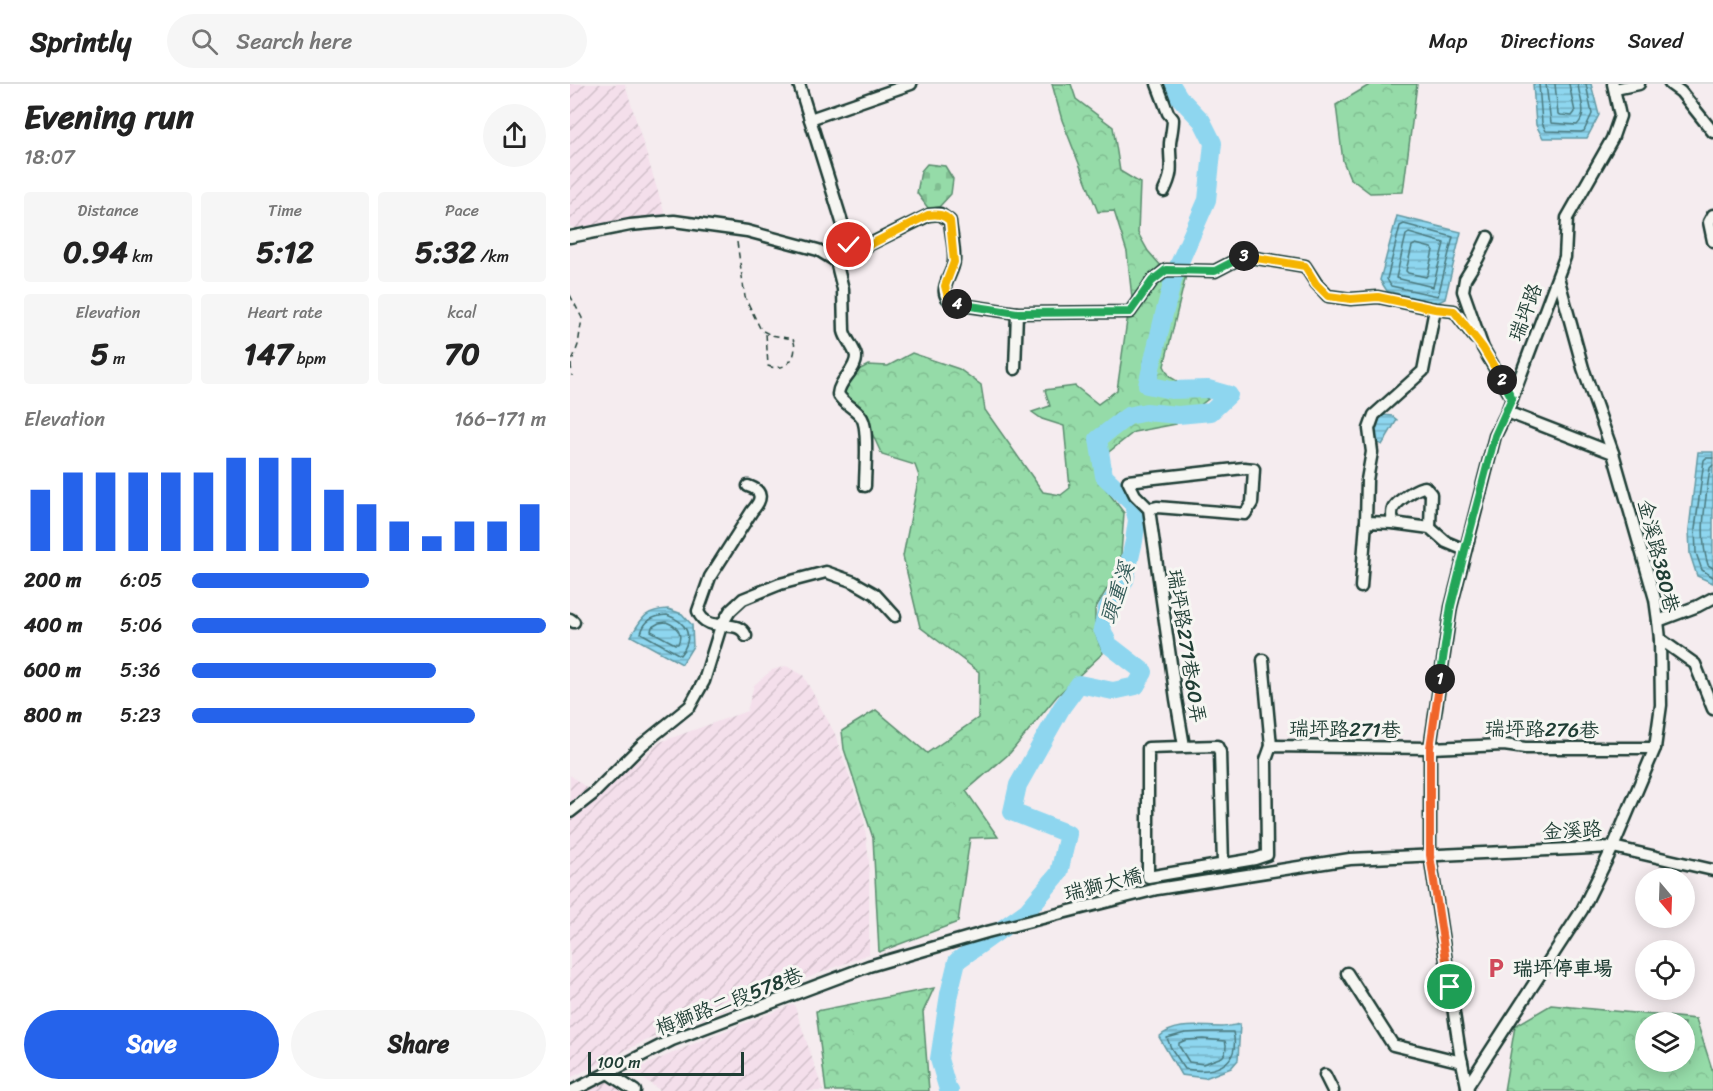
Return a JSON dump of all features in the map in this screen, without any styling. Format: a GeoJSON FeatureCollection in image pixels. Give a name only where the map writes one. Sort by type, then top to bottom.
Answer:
{"type":"FeatureCollection","features":[{"type":"Feature","properties":{"kind":"street"},"geometry":{"type":"LineString","coordinates":[[799,84],[852,254]]}},
{"type":"Feature","properties":{"kind":"street"},"geometry":{"type":"LineString","coordinates":[[810,120],[911,84]]}},
{"type":"Feature","properties":{"kind":"street"},"geometry":{"type":"LineString","coordinates":[[1157,84],[1173,119],[1170,178],[1164,191]]}},
{"type":"Feature","properties":{"kind":"street"},"geometry":{"type":"LineString","coordinates":[[1614,86],[1639,84]]}},
{"type":"Feature","properties":{"kind":"street"},"geometry":{"type":"LineString","coordinates":[[1670,84],[1681,92],[1713,132]]}},
{"type":"Feature","properties":{"kind":"street","name":"瑞坪路"},"geometry":{"type":"LineString","coordinates":[[1468,1089],[1430,855],[1430,748],[1451,606],[1495,436],[1507,412],[1565,257],[1567,218],[1612,140],[1620,116],[1614,86]]}},
{"type":"Feature","properties":{"kind":"street"},"geometry":{"type":"LineString","coordinates":[[836,261],[928,215],[940,214],[950,221],[954,262],[945,286],[949,301],[955,304],[1017,313],[1130,312],[1152,281],[1166,270],[1215,271],[1244,256],[1305,266],[1316,284],[1328,296],[1351,299],[1378,297],[1454,311],[1483,348],[1512,398]]}},
{"type":"Feature","properties":{"kind":"street"},"geometry":{"type":"LineString","coordinates":[[1713,215],[1709,222],[1713,241]]}},
{"type":"Feature","properties":{"kind":"street"},"geometry":{"type":"LineString","coordinates":[[570,237],[630,225],[674,221],[735,229],[818,250],[836,261],[843,289],[843,331],[856,359],[855,364],[840,384],[838,394],[841,400],[858,413],[865,426],[865,486]]}},
{"type":"Feature","properties":{"kind":"street"},"geometry":{"type":"LineString","coordinates":[[1483,348],[1463,286],[1488,237]]}},
{"type":"Feature","properties":{"kind":"street","name":"金溪路380巷"},"geometry":{"type":"LineString","coordinates":[[1468,1089],[1582,909],[1613,846],[1655,748],[1661,705],[1660,639],[1655,599],[1613,453],[1583,368],[1558,276]]}},
{"type":"Feature","properties":{"kind":"street"},"geometry":{"type":"LineString","coordinates":[[1361,587],[1367,480],[1372,452],[1369,429],[1374,415],[1423,371],[1435,309]]}},
{"type":"Feature","properties":{"kind":"street"},"geometry":{"type":"LineString","coordinates":[[1015,369],[1017,313]]}},
{"type":"Feature","properties":{"kind":"street"},"geometry":{"type":"LineString","coordinates":[[1507,412],[1613,453]]}},
{"type":"Feature","properties":{"kind":"street"},"geometry":{"type":"LineString","coordinates":[[1244,468],[1254,469],[1252,503],[1245,514],[1157,507],[1149,509],[1134,495],[1128,482],[1244,468]]}},
{"type":"Feature","properties":{"kind":"street"},"geometry":{"type":"LineString","coordinates":[[746,636],[740,627],[720,626],[702,618],[698,610],[710,577],[752,511],[759,504],[759,493],[748,486]]}},
{"type":"Feature","properties":{"kind":"street"},"geometry":{"type":"LineString","coordinates":[[1393,523],[1394,507],[1418,488],[1425,487],[1431,494],[1430,528]]}},
{"type":"Feature","properties":{"kind":"street","name":"瑞坪路271巷60弄"},"geometry":{"type":"LineString","coordinates":[[1149,509],[1184,746],[1217,746],[1220,752],[1223,864]]}},
{"type":"Feature","properties":{"kind":"street"},"geometry":{"type":"LineString","coordinates":[[1366,522],[1430,528],[1446,542],[1465,550]]}},
{"type":"Feature","properties":{"kind":"street"},"geometry":{"type":"LineString","coordinates":[[570,812],[593,794],[643,744],[690,706],[704,681],[720,626],[743,598],[780,584],[826,572],[854,582],[875,594],[895,616]]}},
{"type":"Feature","properties":{"kind":"street"},"geometry":{"type":"LineString","coordinates":[[1658,621],[1698,606],[1713,597]]}},
{"type":"Feature","properties":{"kind":"street"},"geometry":{"type":"LineString","coordinates":[[1660,639],[1695,664],[1713,709]]}},
{"type":"Feature","properties":{"kind":"street"},"geometry":{"type":"LineString","coordinates":[[1263,660],[1271,746]]}},
{"type":"Feature","properties":{"kind":"street","name":"瑞坪路276巷"},"geometry":{"type":"LineString","coordinates":[[1430,748],[1503,745],[1525,748],[1655,748]]}},
{"type":"Feature","properties":{"kind":"street"},"geometry":{"type":"LineString","coordinates":[[1184,746],[1148,748],[1148,877],[1223,864]]}},
{"type":"Feature","properties":{"kind":"street","name":"瑞坪路271巷"},"geometry":{"type":"LineString","coordinates":[[1223,864],[1267,855],[1266,760],[1271,746],[1430,748]]}},
{"type":"Feature","properties":{"kind":"street","name":"金溪路"},"geometry":{"type":"LineString","coordinates":[[1350,859],[1613,846],[1713,870]]}},
{"type":"Feature","properties":{"kind":"street","name":"瑞獅大橋"},"geometry":{"type":"LineString","coordinates":[[869,966],[987,932],[1157,889],[1350,859]]}},
{"type":"Feature","properties":{"kind":"street","name":"梅獅路二段578巷"},"geometry":{"type":"LineString","coordinates":[[572,1091],[672,1040],[869,966]]}},
{"type":"Feature","properties":{"kind":"street"},"geometry":{"type":"LineString","coordinates":[[1347,973],[1393,1045],[1462,1062]]}},
{"type":"Feature","properties":{"kind":"street"},"geometry":{"type":"LineString","coordinates":[[608,1073],[635,1091]]}},
{"type":"Feature","properties":{"kind":"street"},"geometry":{"type":"LineString","coordinates":[[1325,1075],[1333,1091]]}},
{"type":"Feature","properties":{"kind":"path"},"geometry":{"type":"LineString","coordinates":[[735,229],[746,297],[761,330],[794,339],[797,347],[794,357],[783,366],[775,369],[768,366],[766,333]]}},
{"type":"Feature","properties":{"kind":"path"},"geometry":{"type":"LineString","coordinates":[[570,296],[582,318],[578,345],[571,364],[572,376]]}},
{"type":"Feature","properties":{"kind":"shaded area"},"geometry":{"type":"Polygon","coordinates":[[[570,84],[625,84],[665,215],[575,229],[570,226],[570,84]]]}},
{"type":"Feature","properties":{"kind":"shaded area"},"geometry":{"type":"Polygon","coordinates":[[[786,666],[803,675],[835,734],[864,820],[869,861],[869,954],[645,1041],[570,1078],[570,818],[660,742],[747,711],[754,685],[772,670],[786,666]]]}},
{"type":"Feature","properties":{"kind":"shaded area"},"geometry":{"type":"Polygon","coordinates":[[[570,775],[588,789],[570,802],[570,775]]]}},
{"type":"Feature","properties":{"kind":"shaded area"},"geometry":{"type":"Polygon","coordinates":[[[794,1004],[823,1091],[661,1091],[632,1071],[709,1037],[794,1004]]]}},
{"type":"Feature","properties":{"kind":"shaded area"},"geometry":{"type":"Polygon","coordinates":[[[606,1081],[622,1091],[587,1091],[606,1081]]]}},
{"type":"Feature","properties":{"kind":"green space"},"geometry":{"type":"Polygon","coordinates":[[[1052,84],[1071,84],[1076,99],[1113,127],[1120,171],[1140,183],[1138,233],[1148,251],[1162,267],[1132,298],[1127,252],[1114,211],[1098,212],[1062,120],[1052,84]]]}},
{"type":"Feature","properties":{"kind":"green space"},"geometry":{"type":"Polygon","coordinates":[[[1371,84],[1417,84],[1403,192],[1370,193],[1350,178],[1343,161],[1336,105],[1371,84]]]}},
{"type":"Feature","properties":{"kind":"green space"},"geometry":{"type":"Polygon","coordinates":[[[927,164],[945,166],[953,179],[951,194],[939,207],[928,208],[917,193],[921,171],[927,164]]]}},
{"type":"Feature","properties":{"kind":"green space"},"geometry":{"type":"Polygon","coordinates":[[[1187,271],[1164,366],[1170,377],[1208,399],[1176,424],[1134,432],[1095,463],[1101,483],[1124,513],[1120,567],[1095,609],[1095,633],[1103,653],[1057,696],[1010,753],[966,791],[998,837],[970,838],[958,922],[879,952],[873,838],[844,749],[842,731],[876,710],[927,753],[978,718],[979,672],[920,627],[903,556],[919,476],[915,465],[882,455],[865,418],[844,399],[843,392],[851,374],[868,365],[888,366],[912,353],[959,369],[981,385],[985,410],[1043,492],[1061,495],[1070,488],[1064,426],[1042,419],[1032,412],[1050,406],[1045,390],[1075,386],[1098,404],[1117,390],[1128,314],[1161,280],[1187,271]]]}},
{"type":"Feature","properties":{"kind":"green space"},"geometry":{"type":"Polygon","coordinates":[[[934,988],[923,1012],[929,1091],[826,1091],[816,1011],[934,988]]]}},
{"type":"Feature","properties":{"kind":"green space"},"geometry":{"type":"Polygon","coordinates":[[[1551,1005],[1635,1013],[1635,1072],[1695,1072],[1696,1019],[1713,1072],[1713,1091],[1504,1091],[1515,1026],[1551,1005]]]}},
{"type":"Feature","properties":{"kind":"water"},"geometry":{"type":"Polygon","coordinates":[[[1533,84],[1591,84],[1599,115],[1587,138],[1543,138],[1536,125],[1533,84]]]}},
{"type":"Feature","properties":{"kind":"water"},"geometry":{"type":"Polygon","coordinates":[[[1397,216],[1461,232],[1445,299],[1437,303],[1387,291],[1380,280],[1397,216]]]}},
{"type":"Feature","properties":{"kind":"water"},"geometry":{"type":"Polygon","coordinates":[[[1383,415],[1392,416],[1397,420],[1382,445],[1373,440],[1372,436],[1383,415]]]}},
{"type":"Feature","properties":{"kind":"water"},"geometry":{"type":"Polygon","coordinates":[[[1698,452],[1713,452],[1713,583],[1697,576],[1690,554],[1689,529],[1698,452]]]}},
{"type":"Feature","properties":{"kind":"water"},"geometry":{"type":"Polygon","coordinates":[[[668,609],[682,614],[692,625],[693,646],[682,664],[631,636],[638,624],[649,613],[668,609]]]}},
{"type":"Feature","properties":{"kind":"water"},"geometry":{"type":"Polygon","coordinates":[[[1240,1024],[1238,1060],[1231,1068],[1205,1078],[1181,1075],[1159,1037],[1165,1032],[1180,1027],[1223,1027],[1240,1024]]]}},
{"type":"Feature","properties":{"kind":"waterway","name":"頭重溪"},"geometry":{"type":"LineString","coordinates":[[950,1091],[939,1059],[949,994],[957,961],[1027,911],[1059,873],[1068,834],[1012,812],[1018,785],[1062,707],[1079,684],[1113,691],[1136,686],[1144,672],[1109,645],[1102,629],[1107,608],[1125,580],[1137,520],[1133,504],[1104,476],[1098,439],[1128,416],[1146,412],[1178,415],[1211,412],[1229,395],[1208,389],[1171,390],[1147,385],[1175,273],[1207,200],[1213,143],[1202,121],[1179,97],[1171,84]]}},
{"type":"Feature","properties":{"kind":"place","name":"瑞坪停車場"},"geometry":{"type":"Point","coordinates":[1496,968]}},
{"type":"Feature","properties":{"kind":"route"},"geometry":{"type":"LineString","coordinates":[[849,245],[852,254],[928,215],[940,214],[950,221],[954,262],[945,286],[945,293],[949,301],[955,304],[1017,313],[1130,312],[1152,281],[1166,270],[1215,271],[1244,256],[1305,266],[1316,284],[1328,296],[1351,299],[1378,297],[1454,311],[1483,348],[1512,398],[1495,436],[1451,606],[1430,748],[1430,855],[1450,987]]}}]}
